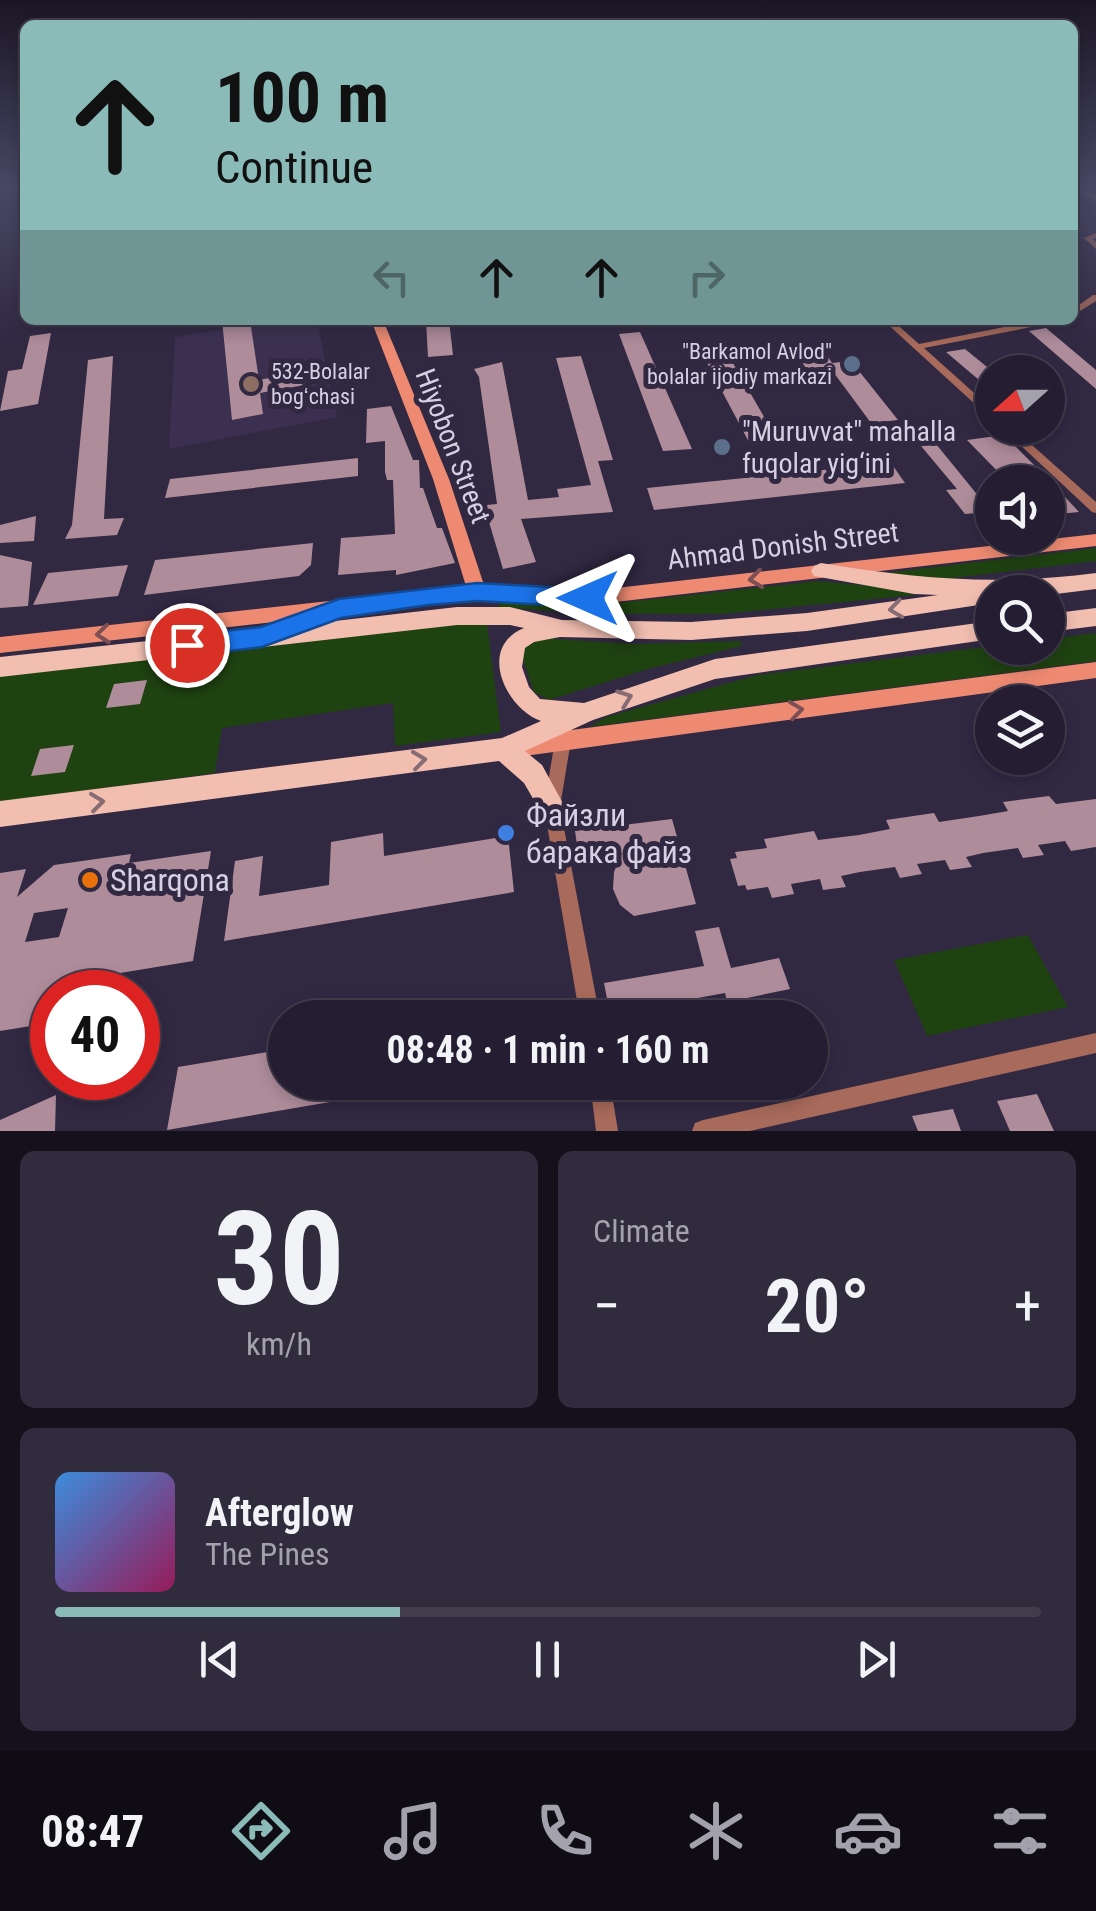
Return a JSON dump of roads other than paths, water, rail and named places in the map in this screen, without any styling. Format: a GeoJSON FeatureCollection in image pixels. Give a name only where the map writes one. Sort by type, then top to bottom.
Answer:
{"type":"FeatureCollection","features":[{"type":"Feature","properties":{"kind":"main road"},"geometry":{"type":"LineString","coordinates":[[820,571],[914,586],[975,588]]}},
{"type":"Feature","properties":{"kind":"main road"},"geometry":{"type":"LineString","coordinates":[[1065,585],[1096,581]]}},
{"type":"Feature","properties":{"kind":"main road"},"geometry":{"type":"LineString","coordinates":[[572,725],[527,702],[516,686],[511,658],[515,645],[526,636],[562,629],[646,632],[773,626],[975,597]]}},
{"type":"Feature","properties":{"kind":"main road"},"geometry":{"type":"LineString","coordinates":[[262,637],[339,608]]}},
{"type":"Feature","properties":{"kind":"main road"},"geometry":{"type":"LineString","coordinates":[[0,667],[487,615],[527,619],[562,629]]}},
{"type":"Feature","properties":{"kind":"main road"},"geometry":{"type":"LineString","coordinates":[[1065,621],[1096,617]]}},
{"type":"Feature","properties":{"kind":"main road"},"geometry":{"type":"LineString","coordinates":[[0,814],[503,749],[714,669],[975,632]]}},
{"type":"Feature","properties":{"kind":"main road"},"geometry":{"type":"LineString","coordinates":[[503,749],[532,774],[552,807]]}},
{"type":"Feature","properties":{"kind":"street","name":"Hiyobon Street"},"geometry":{"type":"LineString","coordinates":[[378,325],[441,478],[477,592]]}},
{"type":"Feature","properties":{"kind":"street"},"geometry":{"type":"LineString","coordinates":[[893,325],[975,399]]}},
{"type":"Feature","properties":{"kind":"street"},"geometry":{"type":"LineString","coordinates":[[918,347],[1027,325]]}},
{"type":"Feature","properties":{"kind":"street"},"geometry":{"type":"LineString","coordinates":[[1026,445],[1096,509]]}},
{"type":"Feature","properties":{"kind":"street","name":"Ahmad Donish Street"},"geometry":{"type":"LineString","coordinates":[[0,645],[477,592],[588,598],[1096,540]]}},
{"type":"Feature","properties":{"kind":"street"},"geometry":{"type":"LineString","coordinates":[[587,1000],[552,807],[572,725],[1096,670]]}},
{"type":"Feature","properties":{"kind":"street"},"geometry":{"type":"LineString","coordinates":[[703,1131],[1096,1043]]}},
{"type":"Feature","properties":{"kind":"street"},"geometry":{"type":"LineString","coordinates":[[603,1100],[607,1131]]}},
{"type":"Feature","properties":{"kind":"place","name":"\"Barkamol Avlod\" bolalar ijodiy markazi"},"geometry":{"type":"Point","coordinates":[852,364]}},
{"type":"Feature","properties":{"kind":"place","name":"532-Bolalar bogʻchasi"},"geometry":{"type":"Point","coordinates":[251,384]}},
{"type":"Feature","properties":{"kind":"place","name":"\"Muruvvat\" mahalla fuqolar yig‘ini"},"geometry":{"type":"Point","coordinates":[722,447]}},
{"type":"Feature","properties":{"kind":"place","name":"Файзли барака файз"},"geometry":{"type":"Point","coordinates":[506,833]}},
{"type":"Feature","properties":{"kind":"place","name":"Sharqona"},"geometry":{"type":"Point","coordinates":[90,880]}}]}
